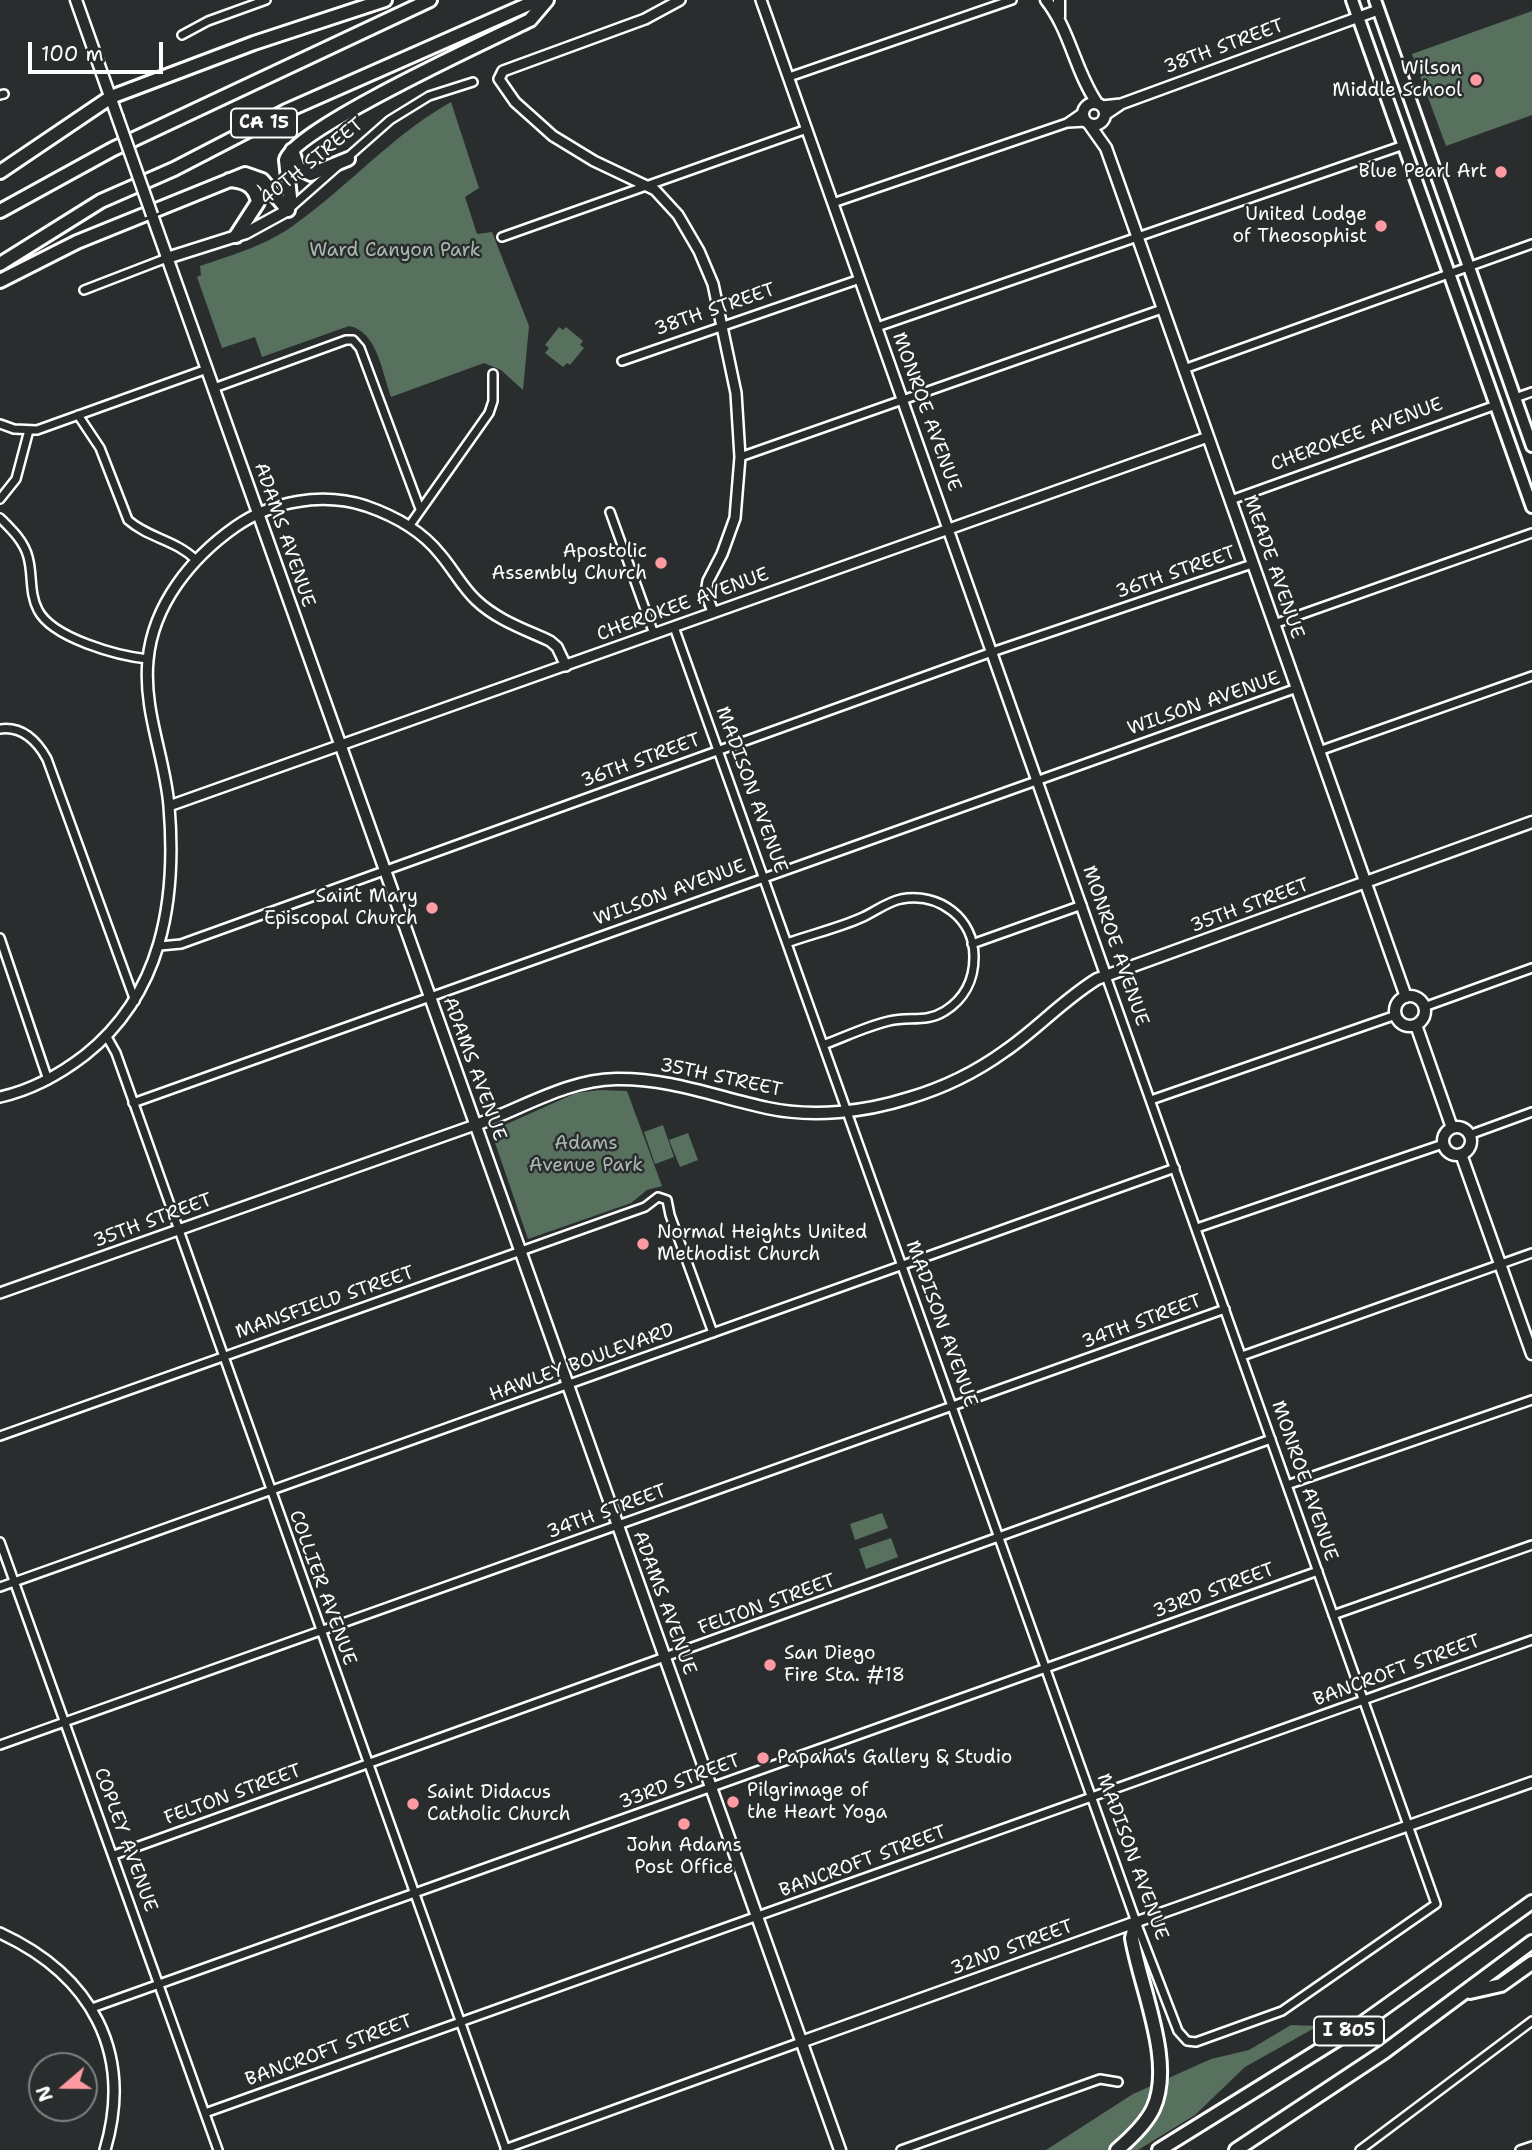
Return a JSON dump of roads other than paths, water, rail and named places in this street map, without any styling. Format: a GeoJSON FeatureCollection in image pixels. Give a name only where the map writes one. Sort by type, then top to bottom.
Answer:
{"type":"FeatureCollection","features":[{"type":"Feature","properties":{"kind":"highway"},"geometry":{"type":"LineString","coordinates":[[0,172],[111,97],[254,43],[385,0]]}},
{"type":"Feature","properties":{"kind":"highway","name":"CA 15"},"geometry":{"type":"LineString","coordinates":[[0,211],[113,149],[430,0]]}},
{"type":"Feature","properties":{"kind":"highway","name":"CA 15"},"geometry":{"type":"LineString","coordinates":[[0,264],[101,201],[174,170],[286,111],[538,0]]}},
{"type":"Feature","properties":{"kind":"highway"},"geometry":{"type":"LineString","coordinates":[[288,210],[290,197],[286,160],[299,142],[368,102],[530,20],[547,0]]}},
{"type":"Feature","properties":{"kind":"highway"},"geometry":{"type":"LineString","coordinates":[[292,150],[294,161],[304,173],[317,172],[331,163],[348,159]]}},
{"type":"Feature","properties":{"kind":"highway"},"geometry":{"type":"LineString","coordinates":[[0,281],[78,242],[245,174],[262,180],[288,210]]}},
{"type":"Feature","properties":{"kind":"highway"},"geometry":{"type":"LineString","coordinates":[[229,180],[242,181],[251,187],[258,202],[236,236]]}},
{"type":"Feature","properties":{"kind":"highway","name":"I 805"},"geometry":{"type":"LineString","coordinates":[[1159,2150],[1357,2027],[1532,1902]]}},
{"type":"Feature","properties":{"kind":"highway"},"geometry":{"type":"LineString","coordinates":[[1117,2150],[1138,2131],[1153,2108],[1160,2085],[1160,2058],[1132,1938],[1136,1922]]}},
{"type":"Feature","properties":{"kind":"highway","name":"I 805"},"geometry":{"type":"LineString","coordinates":[[1236,2150],[1384,2052],[1532,1942]]}},
{"type":"Feature","properties":{"kind":"highway"},"geometry":{"type":"LineString","coordinates":[[1466,1993],[1501,1985],[1532,1964]]}},
{"type":"Feature","properties":{"kind":"main road","name":"ADAMS AVENUE"},"geometry":{"type":"LineString","coordinates":[[76,0],[840,2150]]}},
{"type":"Feature","properties":{"kind":"main road","name":"MEADE AVENUE"},"geometry":{"type":"LineString","coordinates":[[1045,0],[1059,18],[1082,80],[1102,111],[1105,148]]}},
{"type":"Feature","properties":{"kind":"main road","name":"MEADE AVENUE"},"geometry":{"type":"LineString","coordinates":[[1059,0],[1059,18]]}},
{"type":"Feature","properties":{"kind":"main road"},"geometry":{"type":"LineString","coordinates":[[1352,0],[1532,508]]}},
{"type":"Feature","properties":{"kind":"main road"},"geometry":{"type":"LineString","coordinates":[[1377,5],[1532,446]]}},
{"type":"Feature","properties":{"kind":"main road","name":"MEADE AVENUE"},"geometry":{"type":"LineString","coordinates":[[1082,80],[1086,117],[1105,148],[1406,997]]}},
{"type":"Feature","properties":{"kind":"main road"},"geometry":{"type":"LineString","coordinates":[[1086,117],[1090,103],[1102,111]]}},
{"type":"Feature","properties":{"kind":"main road"},"geometry":{"type":"LineString","coordinates":[[1086,117],[1102,111]]}},
{"type":"Feature","properties":{"kind":"main road","name":"40TH STREET"},"geometry":{"type":"LineString","coordinates":[[167,258],[236,236],[288,210]]}},
{"type":"Feature","properties":{"kind":"main road","name":"35TH STREET"},"geometry":{"type":"LineString","coordinates":[[475,1125],[540,1097],[587,1082],[615,1079],[665,1082],[769,1109],[847,1111],[908,1099],[973,1071],[1012,1046],[1067,1000],[1107,976],[1532,822]]}},
{"type":"Feature","properties":{"kind":"main road"},"geometry":{"type":"LineString","coordinates":[[1406,997],[1416,998],[1424,1006],[1423,1020],[1416,1025],[1404,1025],[1396,1015],[1396,1005],[1406,997]]}},
{"type":"Feature","properties":{"kind":"main road"},"geometry":{"type":"LineString","coordinates":[[1416,1025],[1452,1128]]}},
{"type":"Feature","properties":{"kind":"main road"},"geometry":{"type":"LineString","coordinates":[[1452,1128],[1462,1128],[1469,1135],[1468,1149],[1461,1154],[1447,1152],[1443,1144],[1444,1135],[1452,1128]]}},
{"type":"Feature","properties":{"kind":"main road"},"geometry":{"type":"LineString","coordinates":[[1461,1154],[1532,1354]]}},
{"type":"Feature","properties":{"kind":"main road","name":"32ND STREET"},"geometry":{"type":"LineString","coordinates":[[801,2042],[1136,1922]]}},
{"type":"Feature","properties":{"kind":"street"},"geometry":{"type":"LineString","coordinates":[[182,35],[208,20],[266,0]]}},
{"type":"Feature","properties":{"kind":"street"},"geometry":{"type":"LineString","coordinates":[[680,0],[645,19],[500,75],[499,83],[515,102],[553,136],[654,190],[678,215],[699,251],[713,284],[736,393],[740,457],[735,518],[725,548],[708,581],[706,593],[713,612]]}},
{"type":"Feature","properties":{"kind":"street","name":"MONROE AVENUE"},"geometry":{"type":"LineString","coordinates":[[761,0],[1436,1904],[1282,2011],[1196,2042],[1187,2041],[1178,2031]]}},
{"type":"Feature","properties":{"kind":"street"},"geometry":{"type":"LineString","coordinates":[[789,77],[1012,0]]}},
{"type":"Feature","properties":{"kind":"street","name":"38TH STREET"},"geometry":{"type":"LineString","coordinates":[[1102,111],[1358,17],[1377,5]]}},
{"type":"Feature","properties":{"kind":"street","name":"40TH STREET"},"geometry":{"type":"LineString","coordinates":[[288,210],[390,120],[429,96],[473,82]]}},
{"type":"Feature","properties":{"kind":"street"},"geometry":{"type":"LineString","coordinates":[[833,203],[1086,117]]}},
{"type":"Feature","properties":{"kind":"street"},"geometry":{"type":"LineString","coordinates":[[502,237],[807,129]]}},
{"type":"Feature","properties":{"kind":"street"},"geometry":{"type":"LineString","coordinates":[[877,327],[1404,145]]}},
{"type":"Feature","properties":{"kind":"street"},"geometry":{"type":"LineString","coordinates":[[1184,369],[1532,244]]}},
{"type":"Feature","properties":{"kind":"street"},"geometry":{"type":"LineString","coordinates":[[84,290],[167,258]]}},
{"type":"Feature","properties":{"kind":"street","name":"38TH STREET"},"geometry":{"type":"LineString","coordinates":[[622,361],[860,279]]}},
{"type":"Feature","properties":{"kind":"street"},"geometry":{"type":"LineString","coordinates":[[740,457],[1162,309]]}},
{"type":"Feature","properties":{"kind":"street"},"geometry":{"type":"LineString","coordinates":[[214,388],[346,340],[354,340],[360,348],[420,509]]}},
{"type":"Feature","properties":{"kind":"street"},"geometry":{"type":"LineString","coordinates":[[0,424],[29,430],[207,369]]}},
{"type":"Feature","properties":{"kind":"street"},"geometry":{"type":"LineString","coordinates":[[410,525],[489,413],[493,401],[494,374]]}},
{"type":"Feature","properties":{"kind":"street"},"geometry":{"type":"LineString","coordinates":[[1515,398],[1532,392]]}},
{"type":"Feature","properties":{"kind":"street","name":"CHEROKEE AVENUE"},"geometry":{"type":"LineString","coordinates":[[1231,500],[1496,405]]}},
{"type":"Feature","properties":{"kind":"street"},"geometry":{"type":"LineString","coordinates":[[78,415],[100,448],[128,520],[136,527],[183,547],[195,560]]}},
{"type":"Feature","properties":{"kind":"street"},"geometry":{"type":"LineString","coordinates":[[0,499],[16,479],[29,430]]}},
{"type":"Feature","properties":{"kind":"street","name":"CHEROKEE AVENUE"},"geometry":{"type":"LineString","coordinates":[[169,806],[1208,437]]}},
{"type":"Feature","properties":{"kind":"street"},"geometry":{"type":"LineString","coordinates":[[0,1097],[48,1080],[107,1037],[135,1002],[151,973],[160,946],[170,873],[169,806],[153,733],[148,659],[157,621],[169,596],[195,560],[229,531],[258,513],[295,502],[335,499],[366,506],[410,525],[440,553],[478,601],[505,621],[550,641],[557,647],[566,666]]}},
{"type":"Feature","properties":{"kind":"street"},"geometry":{"type":"LineString","coordinates":[[610,512],[654,634]]}},
{"type":"Feature","properties":{"kind":"street"},"geometry":{"type":"LineString","coordinates":[[0,518],[20,540],[28,556],[32,593],[38,610],[48,624],[60,633],[132,658],[148,659]]}},
{"type":"Feature","properties":{"kind":"street"},"geometry":{"type":"LineString","coordinates":[[1274,625],[1532,533]]}},
{"type":"Feature","properties":{"kind":"street","name":"36TH STREET"},"geometry":{"type":"LineString","coordinates":[[160,946],[181,944],[992,652],[1252,564]]}},
{"type":"Feature","properties":{"kind":"street","name":"MADISON AVENUE"},"geometry":{"type":"LineString","coordinates":[[674,627],[1045,1669],[1178,2031]]}},
{"type":"Feature","properties":{"kind":"street"},"geometry":{"type":"LineString","coordinates":[[1320,751],[1532,676]]}},
{"type":"Feature","properties":{"kind":"street","name":"WILSON AVENUE"},"geometry":{"type":"LineString","coordinates":[[133,1103],[763,876],[1297,688]]}},
{"type":"Feature","properties":{"kind":"street"},"geometry":{"type":"LineString","coordinates":[[0,729],[22,731],[40,746],[47,759],[135,1002]]}},
{"type":"Feature","properties":{"kind":"street"},"geometry":{"type":"LineString","coordinates":[[787,943],[863,917],[902,899],[924,898],[955,911],[967,929],[975,956],[971,981],[961,999],[944,1012],[919,1021],[888,1021],[823,1045]]}},
{"type":"Feature","properties":{"kind":"street"},"geometry":{"type":"LineString","coordinates":[[972,944],[1082,905]]}},
{"type":"Feature","properties":{"kind":"street"},"geometry":{"type":"LineString","coordinates":[[0,938],[48,1080]]}},
{"type":"Feature","properties":{"kind":"street"},"geometry":{"type":"LineString","coordinates":[[1424,1006],[1532,968]]}},
{"type":"Feature","properties":{"kind":"street"},"geometry":{"type":"LineString","coordinates":[[1152,1100],[1396,1015]]}},
{"type":"Feature","properties":{"kind":"street","name":"COLLIER AVENUE"},"geometry":{"type":"LineString","coordinates":[[107,1037],[133,1103],[505,2149]]}},
{"type":"Feature","properties":{"kind":"street"},"geometry":{"type":"LineString","coordinates":[[1469,1135],[1532,1111]]}},
{"type":"Feature","properties":{"kind":"street","name":"35TH STREET"},"geometry":{"type":"LineString","coordinates":[[0,1293],[475,1125]]}},
{"type":"Feature","properties":{"kind":"street"},"geometry":{"type":"LineString","coordinates":[[1197,1228],[1443,1144]]}},
{"type":"Feature","properties":{"kind":"street","name":"HAWLEY BOULEVARD"},"geometry":{"type":"LineString","coordinates":[[0,1587],[1175,1168]]}},
{"type":"Feature","properties":{"kind":"street","name":"MANSFIELD STREET"},"geometry":{"type":"LineString","coordinates":[[0,1436],[645,1206],[658,1197],[667,1200],[671,1208],[670,1215],[713,1333]]}},
{"type":"Feature","properties":{"kind":"street"},"geometry":{"type":"LineString","coordinates":[[1242,1356],[1532,1253]]}},
{"type":"Feature","properties":{"kind":"street","name":"34TH STREET"},"geometry":{"type":"LineString","coordinates":[[0,1745],[1225,1309]]}},
{"type":"Feature","properties":{"kind":"street"},"geometry":{"type":"LineString","coordinates":[[1287,1485],[1532,1400]]}},
{"type":"Feature","properties":{"kind":"street","name":"FELTON STREET"},"geometry":{"type":"LineString","coordinates":[[114,1855],[1271,1439]]}},
{"type":"Feature","properties":{"kind":"street","name":"COPLEY AVENUE"},"geometry":{"type":"LineString","coordinates":[[0,1542],[218,2150]]}},
{"type":"Feature","properties":{"kind":"street"},"geometry":{"type":"LineString","coordinates":[[1333,1615],[1532,1545]]}},
{"type":"Feature","properties":{"kind":"street","name":"33RD STREET"},"geometry":{"type":"LineString","coordinates":[[92,2008],[1318,1571]]}},
{"type":"Feature","properties":{"kind":"street","name":"BANCROFT STREET"},"geometry":{"type":"LineString","coordinates":[[205,2113],[1532,1640]]}},
{"type":"Feature","properties":{"kind":"street","name":"32ND STREET"},"geometry":{"type":"LineString","coordinates":[[1136,1922],[1532,1782]]}},
{"type":"Feature","properties":{"kind":"street"},"geometry":{"type":"LineString","coordinates":[[0,1933],[47,1958],[92,2008],[109,2048],[114,2076],[114,2107],[105,2150]]}},
{"type":"Feature","properties":{"kind":"street"},"geometry":{"type":"LineString","coordinates":[[1360,2150],[1532,2021]]}},
{"type":"Feature","properties":{"kind":"street","name":"32ND STREET"},"geometry":{"type":"LineString","coordinates":[[505,2149],[801,2042]]}},
{"type":"Feature","properties":{"kind":"street"},"geometry":{"type":"LineString","coordinates":[[901,2150],[1100,2079],[1118,2082]]}},
{"type":"Feature","properties":{"kind":"street"},"geometry":{"type":"LineString","coordinates":[[1520,2150],[1532,2146]]}},
{"type":"Feature","properties":{"kind":"place","name":"Wilson Middle School"},"geometry":{"type":"Point","coordinates":[1476,80]}},
{"type":"Feature","properties":{"kind":"place","name":"Blue Pearl Art"},"geometry":{"type":"Point","coordinates":[1501,172]}},
{"type":"Feature","properties":{"kind":"place","name":"United Lodge of Theosophist"},"geometry":{"type":"Point","coordinates":[1381,226]}},
{"type":"Feature","properties":{"kind":"place","name":"Apostolic Assembly Church"},"geometry":{"type":"Point","coordinates":[661,563]}},
{"type":"Feature","properties":{"kind":"place","name":"Saint Mary Episcopal Church"},"geometry":{"type":"Point","coordinates":[432,908]}},
{"type":"Feature","properties":{"kind":"place","name":"Normal Heights United Methodist Church"},"geometry":{"type":"Point","coordinates":[643,1244]}},
{"type":"Feature","properties":{"kind":"place","name":"San Diego Fire Sta. #18"},"geometry":{"type":"Point","coordinates":[770,1665]}},
{"type":"Feature","properties":{"kind":"place","name":"Papaha's Gallery & Studio"},"geometry":{"type":"Point","coordinates":[763,1758]}},
{"type":"Feature","properties":{"kind":"place","name":"Pilgrimage of the Heart Yoga"},"geometry":{"type":"Point","coordinates":[733,1802]}},
{"type":"Feature","properties":{"kind":"place","name":"Saint Didacus Catholic Church"},"geometry":{"type":"Point","coordinates":[413,1804]}},
{"type":"Feature","properties":{"kind":"place","name":"John Adams Post Office"},"geometry":{"type":"Point","coordinates":[684,1824]}},
{"type":"Feature","properties":{"kind":"park label","name":"Ward Canyon Park"},"geometry":{"type":"Point","coordinates":[395,251]}},
{"type":"Feature","properties":{"kind":"park label","name":"Adams Avenue Park"},"geometry":{"type":"Point","coordinates":[586,1155]}}]}
